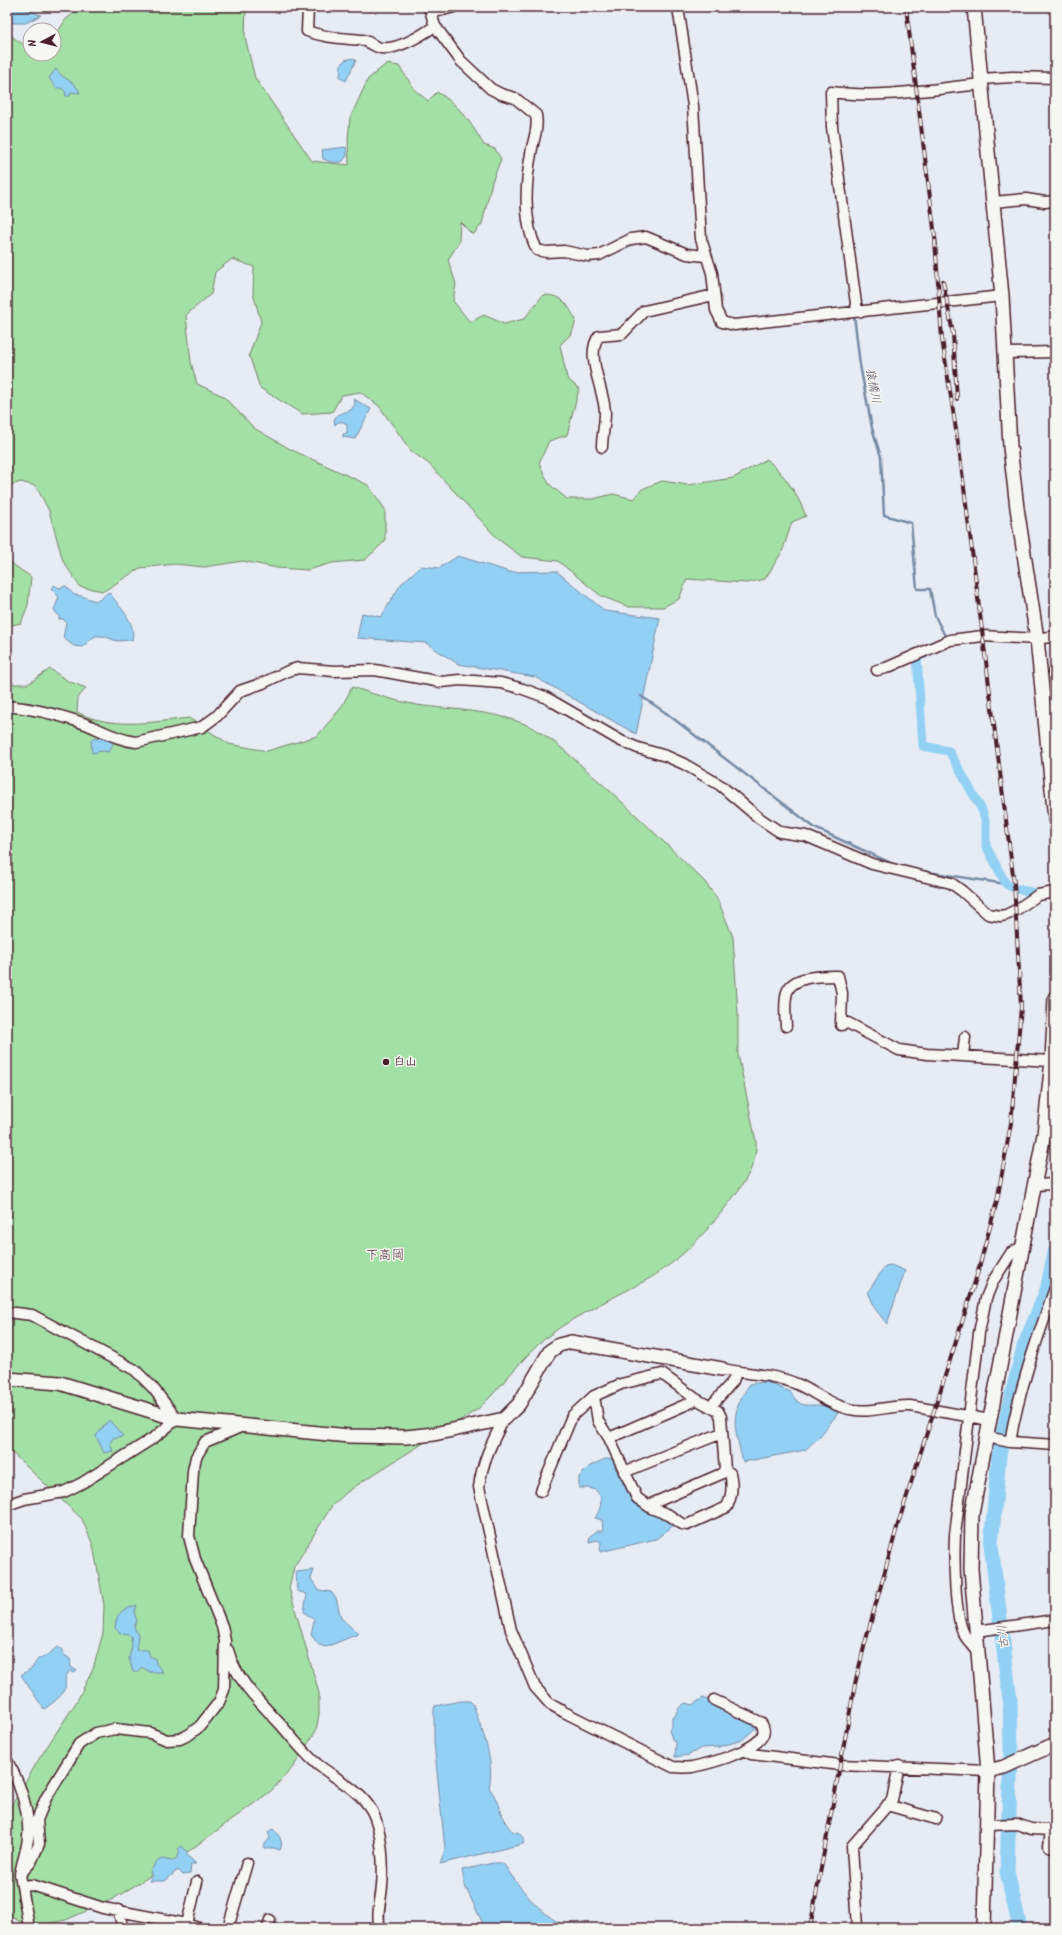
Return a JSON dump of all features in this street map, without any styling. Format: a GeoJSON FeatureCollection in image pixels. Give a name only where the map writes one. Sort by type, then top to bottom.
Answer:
{"type":"FeatureCollection","features":[{"type":"Feature","properties":{"kind":"street"},"geometry":{"type":"LineString","coordinates":[[308,7],[307,32],[322,37],[367,40],[380,48],[389,48],[418,38],[435,26]]}},
{"type":"Feature","properties":{"kind":"street"},"geometry":{"type":"LineString","coordinates":[[454,7],[430,10],[435,26],[461,61],[491,89],[515,98],[536,115],[538,126],[532,154],[527,216],[531,239],[537,250],[546,252],[564,251],[588,256],[599,255],[632,239],[646,237],[687,254],[705,256]]}},
{"type":"Feature","properties":{"kind":"street"},"geometry":{"type":"LineString","coordinates":[[678,7],[693,106],[701,239],[705,256],[712,273],[716,310],[722,322],[734,325],[1002,296]]}},
{"type":"Feature","properties":{"kind":"street"},"geometry":{"type":"LineString","coordinates":[[974,7],[1002,296],[1010,447],[1017,508],[1037,639],[1055,819]]}},
{"type":"Feature","properties":{"kind":"street"},"geometry":{"type":"LineString","coordinates":[[855,311],[832,127],[832,92],[858,95],[887,94],[1012,77],[1055,78]]}},
{"type":"Feature","properties":{"kind":"street"},"geometry":{"type":"LineString","coordinates":[[993,202],[1026,199],[1044,202],[1055,201]]}},
{"type":"Feature","properties":{"kind":"street"},"geometry":{"type":"LineString","coordinates":[[602,447],[605,412],[594,359],[595,342],[599,336],[622,334],[644,311],[714,295]]}},
{"type":"Feature","properties":{"kind":"street"},"geometry":{"type":"LineString","coordinates":[[1005,353],[1055,352]]}},
{"type":"Feature","properties":{"kind":"street"},"geometry":{"type":"LineString","coordinates":[[877,670],[886,668],[948,641],[983,636],[1037,639],[1055,636]]}},
{"type":"Feature","properties":{"kind":"street"},"geometry":{"type":"LineString","coordinates":[[7,706],[42,712],[77,721],[126,741],[136,742],[202,727],[217,716],[240,691],[298,668],[334,671],[375,670],[441,682],[460,680],[501,683],[545,697],[621,741],[638,748],[666,756],[684,764],[720,785],[759,818],[780,832],[812,838],[872,864],[950,883],[962,891],[988,914],[1000,916],[1006,915],[1038,895],[1055,892]]}},
{"type":"Feature","properties":{"kind":"street"},"geometry":{"type":"LineString","coordinates":[[786,1026],[785,1006],[788,990],[798,981],[822,976],[838,976],[842,992],[840,1025],[848,1023],[899,1050],[963,1056],[1052,1061]]}},
{"type":"Feature","properties":{"kind":"street"},"geometry":{"type":"LineString","coordinates":[[984,1928],[988,1772],[976,1631],[971,1541],[972,1514],[991,1438],[990,1420],[1034,1185],[1049,1135],[1055,998]]}},
{"type":"Feature","properties":{"kind":"street"},"geometry":{"type":"LineString","coordinates":[[963,1056],[965,1037]]}},
{"type":"Feature","properties":{"kind":"street"},"geometry":{"type":"LineString","coordinates":[[1034,1185],[1055,1184]]}},
{"type":"Feature","properties":{"kind":"street"},"geometry":{"type":"LineString","coordinates":[[978,1651],[963,1633],[958,1606],[954,1560],[969,1417],[979,1333],[986,1298],[993,1281],[1011,1253],[1022,1248]]}},
{"type":"Feature","properties":{"kind":"street"},"geometry":{"type":"LineString","coordinates":[[1008,1442],[1026,1372],[1055,1288]]}},
{"type":"Feature","properties":{"kind":"street"},"geometry":{"type":"LineString","coordinates":[[7,1312],[32,1315],[135,1370],[153,1388],[177,1419]]}},
{"type":"Feature","properties":{"kind":"street"},"geometry":{"type":"LineString","coordinates":[[714,1700],[760,1722],[764,1726],[764,1732],[756,1743],[746,1751],[691,1767],[673,1767],[550,1704],[535,1687],[516,1646],[511,1630],[479,1487],[481,1471],[488,1450],[504,1419],[519,1404],[550,1352],[559,1345],[571,1342],[736,1372],[760,1374],[797,1384],[832,1403],[849,1409],[868,1410],[902,1406],[990,1420]]}},
{"type":"Feature","properties":{"kind":"street"},"geometry":{"type":"LineString","coordinates":[[711,1406],[733,1381],[736,1372]]}},
{"type":"Feature","properties":{"kind":"street"},"geometry":{"type":"LineString","coordinates":[[541,1491],[572,1416],[594,1396],[621,1384],[662,1374],[696,1399],[718,1411],[722,1433],[725,1470]]}},
{"type":"Feature","properties":{"kind":"street"},"geometry":{"type":"LineString","coordinates":[[7,1379],[60,1383],[177,1419],[349,1436],[406,1436],[434,1434],[504,1419]]}},
{"type":"Feature","properties":{"kind":"street"},"geometry":{"type":"LineString","coordinates":[[594,1396],[598,1421],[609,1438],[637,1498],[649,1506],[669,1515],[682,1524],[687,1524],[727,1507],[730,1500],[732,1483],[730,1473],[725,1470]]}},
{"type":"Feature","properties":{"kind":"street"},"geometry":{"type":"LineString","coordinates":[[609,1438],[696,1399]]}},
{"type":"Feature","properties":{"kind":"street"},"geometry":{"type":"LineString","coordinates":[[7,1505],[24,1498],[64,1492],[82,1483],[155,1438],[177,1419]]}},
{"type":"Feature","properties":{"kind":"street"},"geometry":{"type":"LineString","coordinates":[[244,1425],[205,1442],[196,1457],[193,1471],[189,1536],[195,1560],[222,1626],[231,1661],[242,1682],[312,1759],[362,1798],[372,1812],[379,1835],[383,1864],[378,1918],[380,1928]]}},
{"type":"Feature","properties":{"kind":"street"},"geometry":{"type":"LineString","coordinates":[[624,1472],[722,1433]]}},
{"type":"Feature","properties":{"kind":"street"},"geometry":{"type":"LineString","coordinates":[[991,1438],[1008,1442],[1055,1445]]}},
{"type":"Feature","properties":{"kind":"street"},"geometry":{"type":"LineString","coordinates":[[649,1506],[721,1474],[725,1470]]}},
{"type":"Feature","properties":{"kind":"street"},"geometry":{"type":"LineString","coordinates":[[976,1631],[1055,1620]]}},
{"type":"Feature","properties":{"kind":"street"},"geometry":{"type":"LineString","coordinates":[[20,1874],[31,1862],[39,1844],[37,1820],[46,1798],[79,1744],[96,1733],[115,1729],[150,1733],[167,1740],[180,1739],[190,1734],[219,1702],[224,1690],[225,1641]]}},
{"type":"Feature","properties":{"kind":"street"},"geometry":{"type":"LineString","coordinates":[[746,1751],[751,1754],[840,1765],[899,1766],[988,1772],[1004,1767],[1055,1744]]}},
{"type":"Feature","properties":{"kind":"street"},"geometry":{"type":"LineString","coordinates":[[7,1761],[21,1790],[26,1812],[28,1837],[20,1874],[29,1928]]}},
{"type":"Feature","properties":{"kind":"street"},"geometry":{"type":"LineString","coordinates":[[857,1928],[852,1846],[892,1800],[899,1766]]}},
{"type":"Feature","properties":{"kind":"street"},"geometry":{"type":"LineString","coordinates":[[887,1805],[936,1819]]}},
{"type":"Feature","properties":{"kind":"street"},"geometry":{"type":"LineString","coordinates":[[987,1825],[1017,1824],[1032,1829],[1051,1830],[1049,1846],[1055,1846]]}},
{"type":"Feature","properties":{"kind":"street"},"geometry":{"type":"LineString","coordinates":[[228,1928],[247,1863]]}},
{"type":"Feature","properties":{"kind":"street"},"geometry":{"type":"LineString","coordinates":[[22,1886],[32,1885],[88,1904],[194,1927],[197,1882]]}},
{"type":"Feature","properties":{"kind":"street"},"geometry":{"type":"LineString","coordinates":[[118,1910],[123,1928]]}},
{"type":"Feature","properties":{"kind":"green space"},"geometry":{"type":"Polygon","coordinates":[[[82,7],[246,7],[245,37],[255,78],[312,161],[349,165],[348,139],[350,118],[368,79],[386,64],[399,66],[415,90],[428,101],[437,92],[445,97],[464,115],[484,145],[495,149],[501,159],[492,182],[482,224],[473,235],[460,222],[459,242],[448,260],[456,284],[453,301],[470,322],[484,315],[504,324],[524,319],[543,295],[550,295],[564,302],[576,320],[572,333],[560,345],[567,378],[579,389],[567,435],[549,441],[539,463],[549,484],[567,499],[593,499],[613,494],[634,499],[642,489],[662,481],[688,485],[733,478],[767,459],[790,485],[806,516],[792,522],[782,552],[765,579],[747,583],[687,579],[679,599],[663,607],[629,607],[601,596],[558,561],[522,557],[498,539],[429,464],[411,451],[379,406],[360,392],[342,395],[332,412],[302,414],[260,388],[249,355],[261,322],[253,293],[254,267],[232,259],[215,272],[211,294],[186,315],[191,362],[197,384],[223,396],[254,428],[290,449],[368,485],[385,509],[385,541],[365,560],[332,563],[308,570],[277,568],[243,561],[204,567],[175,564],[140,568],[104,591],[80,587],[63,561],[49,511],[36,486],[21,482],[8,486],[7,491],[7,33],[22,44],[22,62],[62,62],[62,25],[66,19],[82,7]]]}},
{"type":"Feature","properties":{"kind":"green space"},"geometry":{"type":"Polygon","coordinates":[[[7,558],[8,561],[31,577],[28,605],[21,623],[7,626],[7,558]]]}},
{"type":"Feature","properties":{"kind":"green space"},"geometry":{"type":"Polygon","coordinates":[[[50,669],[68,681],[86,688],[78,698],[77,712],[90,718],[118,723],[147,723],[189,718],[229,744],[267,751],[317,736],[341,708],[352,687],[376,695],[417,705],[472,711],[500,716],[527,725],[543,734],[565,751],[630,810],[704,881],[717,898],[733,937],[738,1014],[738,1054],[756,1142],[756,1151],[752,1167],[734,1197],[711,1225],[674,1262],[652,1277],[585,1312],[559,1328],[529,1354],[478,1409],[363,1481],[346,1493],[331,1507],[294,1567],[289,1588],[319,1693],[319,1714],[316,1731],[294,1766],[271,1791],[178,1859],[113,1899],[66,1920],[40,1925],[22,1923],[7,1914],[7,1813],[39,1759],[77,1701],[93,1669],[103,1633],[104,1605],[93,1545],[82,1519],[7,1448],[7,674],[14,684],[28,684],[50,669]]]}},
{"type":"Feature","properties":{"kind":"water"},"geometry":{"type":"Polygon","coordinates":[[[18,7],[41,15],[28,22],[9,23],[7,8],[18,7]]]}},
{"type":"Feature","properties":{"kind":"water"},"geometry":{"type":"Polygon","coordinates":[[[353,58],[356,60],[346,81],[340,78],[341,65],[345,60],[353,58]]]}},
{"type":"Feature","properties":{"kind":"water"},"geometry":{"type":"Polygon","coordinates":[[[56,69],[62,76],[76,86],[80,93],[71,92],[70,96],[66,96],[65,91],[61,88],[56,88],[49,78],[56,69]]]}},
{"type":"Feature","properties":{"kind":"water"},"geometry":{"type":"Polygon","coordinates":[[[346,147],[347,156],[342,162],[331,162],[323,159],[322,150],[346,147]]]}},
{"type":"Feature","properties":{"kind":"water"},"geometry":{"type":"Polygon","coordinates":[[[354,399],[371,409],[355,439],[343,437],[343,434],[347,433],[347,425],[344,422],[338,422],[335,425],[334,420],[337,415],[351,410],[355,404],[354,399]]]}},
{"type":"Feature","properties":{"kind":"water"},"geometry":{"type":"Polygon","coordinates":[[[458,556],[510,572],[556,571],[605,611],[660,618],[636,734],[535,677],[458,664],[426,643],[357,638],[362,613],[381,617],[401,584],[421,566],[439,568],[458,556]]]}},
{"type":"Feature","properties":{"kind":"water"},"geometry":{"type":"Polygon","coordinates":[[[54,585],[59,588],[66,586],[74,595],[97,601],[109,592],[126,614],[132,627],[132,640],[117,641],[103,636],[95,636],[82,647],[74,646],[63,638],[66,622],[63,619],[59,619],[59,616],[54,610],[59,597],[51,588],[54,585]]]}},
{"type":"Feature","properties":{"kind":"water"},"geometry":{"type":"Polygon","coordinates":[[[104,732],[105,740],[110,740],[113,744],[108,752],[103,751],[92,753],[91,741],[94,738],[98,739],[104,732]]]}},
{"type":"Feature","properties":{"kind":"water"},"geometry":{"type":"Polygon","coordinates":[[[891,1265],[905,1271],[887,1324],[876,1310],[868,1292],[885,1266],[891,1265]]]}},
{"type":"Feature","properties":{"kind":"water"},"geometry":{"type":"Polygon","coordinates":[[[766,1382],[791,1392],[798,1402],[802,1404],[821,1405],[838,1413],[820,1436],[805,1450],[743,1462],[735,1422],[738,1404],[750,1384],[766,1382]]]}},
{"type":"Feature","properties":{"kind":"water"},"geometry":{"type":"Polygon","coordinates":[[[109,1420],[123,1436],[113,1438],[110,1443],[113,1451],[104,1453],[96,1436],[109,1420]]]}},
{"type":"Feature","properties":{"kind":"water"},"geometry":{"type":"Polygon","coordinates":[[[605,1459],[615,1459],[615,1468],[636,1502],[674,1525],[656,1539],[600,1552],[601,1542],[597,1540],[589,1542],[590,1536],[597,1531],[603,1531],[602,1520],[595,1518],[599,1511],[601,1502],[597,1491],[588,1488],[579,1488],[579,1477],[590,1466],[605,1459]]]}},
{"type":"Feature","properties":{"kind":"water"},"geometry":{"type":"Polygon","coordinates":[[[314,1570],[311,1579],[319,1590],[331,1592],[336,1598],[341,1618],[358,1634],[326,1647],[319,1645],[311,1635],[314,1620],[304,1612],[307,1594],[297,1591],[296,1572],[314,1570]]]}},
{"type":"Feature","properties":{"kind":"water"},"geometry":{"type":"Polygon","coordinates":[[[137,1605],[134,1612],[137,1621],[134,1627],[138,1635],[136,1650],[148,1650],[150,1657],[155,1658],[156,1664],[163,1672],[150,1672],[142,1667],[137,1672],[133,1672],[129,1658],[132,1646],[131,1636],[120,1633],[115,1628],[117,1618],[121,1612],[137,1605]]]}},
{"type":"Feature","properties":{"kind":"water"},"geometry":{"type":"Polygon","coordinates":[[[57,1647],[63,1650],[63,1654],[70,1659],[71,1667],[77,1671],[73,1673],[71,1670],[68,1673],[65,1678],[65,1688],[63,1693],[44,1709],[21,1675],[32,1668],[38,1659],[49,1654],[57,1647]]]}},
{"type":"Feature","properties":{"kind":"water"},"geometry":{"type":"Polygon","coordinates":[[[703,1698],[758,1726],[742,1740],[719,1747],[701,1748],[689,1755],[675,1757],[676,1743],[672,1739],[669,1730],[672,1726],[672,1717],[675,1717],[682,1705],[686,1703],[692,1705],[703,1698]]]}},
{"type":"Feature","properties":{"kind":"water"},"geometry":{"type":"Polygon","coordinates":[[[461,1701],[470,1701],[473,1704],[484,1735],[490,1766],[489,1788],[496,1799],[506,1823],[515,1833],[518,1832],[525,1840],[523,1844],[440,1864],[445,1849],[434,1742],[434,1709],[435,1706],[461,1701]]]}},
{"type":"Feature","properties":{"kind":"water"},"geometry":{"type":"Polygon","coordinates":[[[273,1829],[280,1839],[280,1850],[274,1848],[264,1848],[265,1844],[270,1838],[268,1832],[273,1829]]]}},
{"type":"Feature","properties":{"kind":"water"},"geometry":{"type":"Polygon","coordinates":[[[182,1846],[187,1852],[187,1855],[196,1864],[191,1864],[190,1874],[183,1875],[178,1870],[165,1881],[149,1881],[152,1876],[150,1872],[156,1862],[162,1859],[172,1861],[177,1858],[180,1851],[178,1849],[182,1846]]]}},
{"type":"Feature","properties":{"kind":"water"},"geometry":{"type":"Polygon","coordinates":[[[493,1863],[503,1863],[532,1901],[551,1918],[571,1928],[489,1928],[484,1926],[465,1886],[462,1870],[493,1863]]]}},
{"type":"Feature","properties":{"kind":"waterway","name":"猿橋川"},"geometry":{"type":"LineString","coordinates":[[854,315],[860,365],[872,428],[881,457],[884,515],[911,523],[917,589],[930,589],[935,616],[946,638]]}},
{"type":"Feature","properties":{"kind":"waterway"},"geometry":{"type":"LineString","coordinates":[[925,654],[917,657],[923,746],[949,751],[982,810],[986,823],[986,846],[1006,884],[1016,889],[1035,893]]}},
{"type":"Feature","properties":{"kind":"waterway"},"geometry":{"type":"LineString","coordinates":[[641,696],[666,713],[815,828],[895,865]]}},
{"type":"Feature","properties":{"kind":"waterway"},"geometry":{"type":"LineString","coordinates":[[921,871],[1006,884]]}},
{"type":"Feature","properties":{"kind":"waterway","name":"古川"},"geometry":{"type":"LineString","coordinates":[[1020,1928],[1007,1872],[1011,1751],[1010,1700],[991,1545],[999,1456],[1009,1406],[1024,1347],[1047,1290],[1055,1252]]}},
{"type":"Feature","properties":{"kind":"railway"},"geometry":{"type":"LineString","coordinates":[[906,7],[936,245]]}},
{"type":"Feature","properties":{"kind":"railway"},"geometry":{"type":"LineString","coordinates":[[810,1928],[855,1684],[865,1643],[898,1524],[977,1275],[997,1201],[1011,1123],[1021,1007],[1014,883],[960,456],[942,339],[935,240]]}},
{"type":"Feature","properties":{"kind":"railway"},"geometry":{"type":"LineString","coordinates":[[943,281],[953,334],[957,399]]}},
{"type":"Feature","properties":{"kind":"place","name":"白山"},"geometry":{"type":"Point","coordinates":[386,1062]}},
{"type":"Feature","properties":{"kind":"district","name":"下高岡"},"geometry":{"type":"Point","coordinates":[385,1255]}}]}
